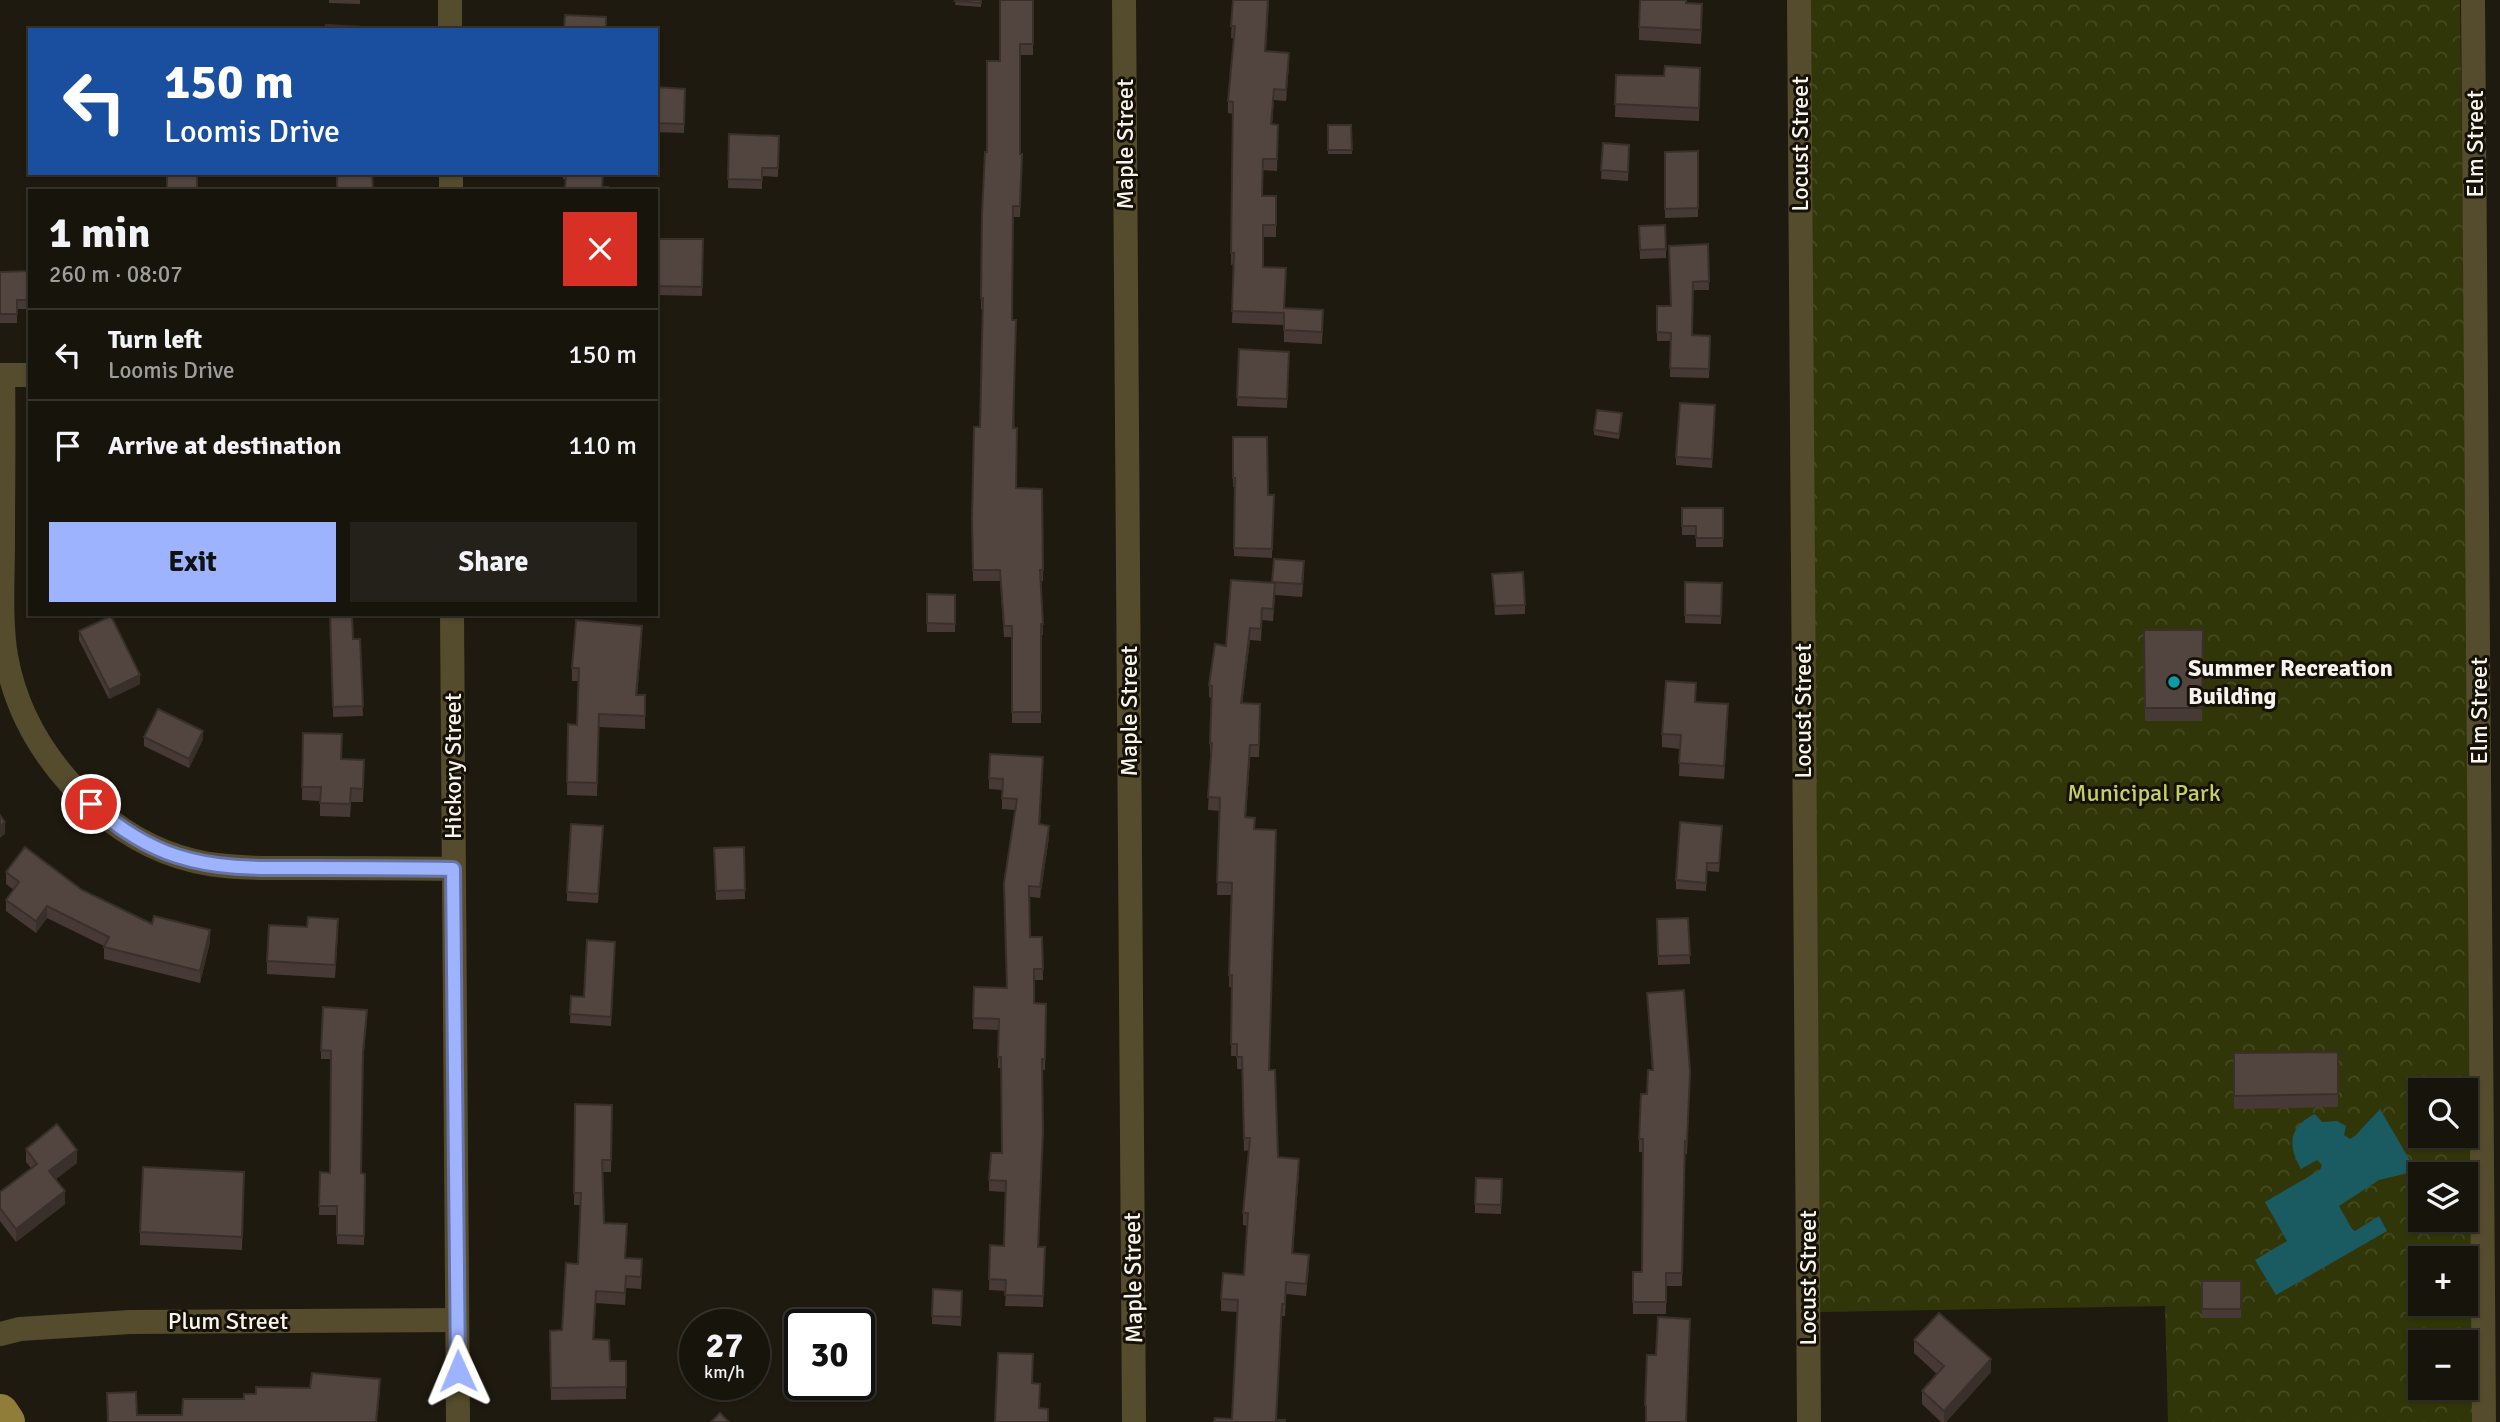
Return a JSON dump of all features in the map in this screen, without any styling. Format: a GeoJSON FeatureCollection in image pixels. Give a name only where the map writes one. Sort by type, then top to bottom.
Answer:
{"type":"FeatureCollection","features":[{"type":"Feature","properties":{"kind":"main road"},"geometry":{"type":"LineString","coordinates":[[0,1413],[6,1422]]}},
{"type":"Feature","properties":{"kind":"street"},"geometry":{"type":"LineString","coordinates":[[450,0],[450,28]]}},
{"type":"Feature","properties":{"kind":"street","name":"Maple Street"},"geometry":{"type":"LineString","coordinates":[[1124,0],[1134,1422]]}},
{"type":"Feature","properties":{"kind":"street","name":"Locust Street"},"geometry":{"type":"LineString","coordinates":[[1799,0],[1809,1422]]}},
{"type":"Feature","properties":{"kind":"street","name":"Elm Street"},"geometry":{"type":"LineString","coordinates":[[2473,0],[2489,642],[2491,981],[2484,1422]]}},
{"type":"Feature","properties":{"kind":"street"},"geometry":{"type":"LineString","coordinates":[[28,375],[2,375],[3,601],[6,655],[14,690],[37,742],[77,792],[132,835],[177,857],[245,868],[453,869]]}},
{"type":"Feature","properties":{"kind":"street","name":"Hickory Street"},"geometry":{"type":"LineString","coordinates":[[452,616],[458,1422]]}},
{"type":"Feature","properties":{"kind":"street","name":"Plum Street"},"geometry":{"type":"LineString","coordinates":[[0,1334],[20,1329],[130,1322],[457,1320]]}},
{"type":"Feature","properties":{"kind":"green space","name":"Municipal Park"},"geometry":{"type":"Polygon","coordinates":[[[1810,0],[2460,0],[2475,1078],[2408,1078],[2408,1148],[2476,1148],[2476,1162],[2408,1162],[2408,1232],[2477,1232],[2478,1246],[2408,1246],[2408,1316],[2478,1316],[2478,1280],[2480,1422],[2168,1422],[2165,1306],[1820,1312],[1810,0]]]}},
{"type":"Feature","properties":{"kind":"water"},"geometry":{"type":"Polygon","coordinates":[[[2380,1109],[2411,1162],[2408,1162],[2408,1173],[2379,1180],[2339,1206],[2355,1231],[2379,1216],[2387,1231],[2276,1295],[2255,1260],[2287,1241],[2265,1202],[2320,1170],[2322,1165],[2317,1160],[2301,1169],[2292,1144],[2295,1130],[2315,1114],[2322,1122],[2337,1121],[2346,1126],[2344,1135],[2350,1139],[2380,1109]]]}},
{"type":"Feature","properties":{"kind":"building"},"geometry":{"type":"Polygon","coordinates":[[[981,0],[981,3],[955,1],[981,0]]]}},
{"type":"Feature","properties":{"kind":"building"},"geometry":{"type":"Polygon","coordinates":[[[1000,0],[1033,0],[1033,44],[1020,44],[1020,206],[1013,206],[1012,320],[1016,320],[1013,428],[1017,428],[1016,488],[1042,489],[1041,712],[1012,712],[1012,626],[1004,626],[1000,570],[973,570],[974,427],[980,427],[987,61],[1000,61],[1000,0]]]}},
{"type":"Feature","properties":{"kind":"building"},"geometry":{"type":"Polygon","coordinates":[[[1233,0],[1268,0],[1265,51],[1289,53],[1286,90],[1274,89],[1271,124],[1278,125],[1277,159],[1263,159],[1262,196],[1276,196],[1276,225],[1263,225],[1263,267],[1286,268],[1284,308],[1323,310],[1322,332],[1284,330],[1284,313],[1232,311],[1233,102],[1228,101],[1235,26],[1231,26],[1233,0]]]}},
{"type":"Feature","properties":{"kind":"building"},"geometry":{"type":"Polygon","coordinates":[[[1640,0],[1686,0],[1686,3],[1702,4],[1701,30],[1639,27],[1640,0]]]}},
{"type":"Feature","properties":{"kind":"building"},"geometry":{"type":"Polygon","coordinates":[[[565,15],[606,17],[606,28],[564,28],[565,15]]]}},
{"type":"Feature","properties":{"kind":"building"},"geometry":{"type":"Polygon","coordinates":[[[326,25],[363,27],[363,28],[326,28],[326,25]]]}},
{"type":"Feature","properties":{"kind":"building"},"geometry":{"type":"Polygon","coordinates":[[[1665,66],[1700,68],[1699,108],[1615,104],[1616,75],[1664,76],[1665,66]]]}},
{"type":"Feature","properties":{"kind":"building"},"geometry":{"type":"Polygon","coordinates":[[[658,87],[685,89],[684,124],[658,123],[658,87]]]}},
{"type":"Feature","properties":{"kind":"building"},"geometry":{"type":"Polygon","coordinates":[[[1328,125],[1351,125],[1352,150],[1328,150],[1328,125]]]}},
{"type":"Feature","properties":{"kind":"building"},"geometry":{"type":"Polygon","coordinates":[[[729,134],[779,136],[778,168],[762,168],[762,180],[728,179],[729,134]]]}},
{"type":"Feature","properties":{"kind":"building"},"geometry":{"type":"Polygon","coordinates":[[[1603,143],[1629,145],[1628,172],[1601,170],[1603,143]]]}},
{"type":"Feature","properties":{"kind":"building"},"geometry":{"type":"Polygon","coordinates":[[[1698,151],[1698,208],[1665,209],[1665,152],[1698,151]]]}},
{"type":"Feature","properties":{"kind":"building"},"geometry":{"type":"Polygon","coordinates":[[[167,175],[197,175],[197,189],[167,189],[167,175]]]}},
{"type":"Feature","properties":{"kind":"building"},"geometry":{"type":"Polygon","coordinates":[[[337,175],[372,175],[373,189],[337,189],[337,175]]]}},
{"type":"Feature","properties":{"kind":"building"},"geometry":{"type":"Polygon","coordinates":[[[566,175],[603,175],[602,187],[608,187],[608,189],[565,189],[566,175]]]}},
{"type":"Feature","properties":{"kind":"building"},"geometry":{"type":"Polygon","coordinates":[[[1665,225],[1666,249],[1640,250],[1639,226],[1665,225]]]}},
{"type":"Feature","properties":{"kind":"building"},"geometry":{"type":"Polygon","coordinates":[[[658,239],[703,239],[702,287],[658,286],[658,239]]]}},
{"type":"Feature","properties":{"kind":"building"},"geometry":{"type":"Polygon","coordinates":[[[1708,244],[1709,281],[1693,282],[1692,335],[1710,336],[1709,369],[1670,368],[1671,333],[1657,332],[1657,306],[1671,306],[1669,246],[1708,244]]]}},
{"type":"Feature","properties":{"kind":"building"},"geometry":{"type":"Polygon","coordinates":[[[28,271],[28,300],[17,300],[17,314],[0,314],[0,272],[28,271]]]}},
{"type":"Feature","properties":{"kind":"building"},"geometry":{"type":"Polygon","coordinates":[[[1239,349],[1289,352],[1287,399],[1237,397],[1239,349]]]}},
{"type":"Feature","properties":{"kind":"building"},"geometry":{"type":"Polygon","coordinates":[[[1680,403],[1715,405],[1712,459],[1676,457],[1680,403]]]}},
{"type":"Feature","properties":{"kind":"building"},"geometry":{"type":"Polygon","coordinates":[[[1597,410],[1622,413],[1619,434],[1594,430],[1597,410]]]}},
{"type":"Feature","properties":{"kind":"building"},"geometry":{"type":"Polygon","coordinates":[[[1233,437],[1267,437],[1268,495],[1274,495],[1272,549],[1234,548],[1233,437]]]}},
{"type":"Feature","properties":{"kind":"building"},"geometry":{"type":"Polygon","coordinates":[[[1682,508],[1723,508],[1723,538],[1696,538],[1696,526],[1682,526],[1682,508]]]}},
{"type":"Feature","properties":{"kind":"building"},"geometry":{"type":"Polygon","coordinates":[[[1274,559],[1304,561],[1302,584],[1272,582],[1274,559]]]}},
{"type":"Feature","properties":{"kind":"building"},"geometry":{"type":"Polygon","coordinates":[[[1523,572],[1525,605],[1495,606],[1492,574],[1523,572]]]}},
{"type":"Feature","properties":{"kind":"building"},"geometry":{"type":"Polygon","coordinates":[[[1231,580],[1275,583],[1273,609],[1262,608],[1261,629],[1250,628],[1241,703],[1260,704],[1259,745],[1250,745],[1245,817],[1255,818],[1254,829],[1276,830],[1269,1070],[1275,1070],[1278,1157],[1299,1159],[1292,1253],[1309,1255],[1306,1284],[1286,1282],[1285,1304],[1282,1304],[1276,1420],[1285,1422],[1214,1422],[1215,1418],[1232,1419],[1238,1300],[1221,1299],[1223,1273],[1244,1275],[1248,1213],[1243,1213],[1250,1138],[1244,1138],[1242,1057],[1237,1057],[1237,1044],[1231,1044],[1232,975],[1229,975],[1232,883],[1217,882],[1220,798],[1208,797],[1212,743],[1212,686],[1209,685],[1215,644],[1226,646],[1231,580]]]}},
{"type":"Feature","properties":{"kind":"building"},"geometry":{"type":"Polygon","coordinates":[[[1685,582],[1722,583],[1721,616],[1685,615],[1685,582]]]}},
{"type":"Feature","properties":{"kind":"building"},"geometry":{"type":"Polygon","coordinates":[[[927,594],[955,595],[955,624],[927,623],[927,594]]]}},
{"type":"Feature","properties":{"kind":"building"},"geometry":{"type":"Polygon","coordinates":[[[111,616],[140,675],[109,690],[79,631],[111,616]]]}},
{"type":"Feature","properties":{"kind":"building"},"geometry":{"type":"Polygon","coordinates":[[[330,616],[352,616],[353,639],[360,639],[363,706],[333,707],[330,616]]]}},
{"type":"Feature","properties":{"kind":"building"},"geometry":{"type":"Polygon","coordinates":[[[576,620],[642,626],[636,695],[645,695],[645,716],[599,714],[597,783],[567,782],[568,724],[577,725],[579,668],[572,668],[576,620]]]}},
{"type":"Feature","properties":{"kind":"building","name":"Summer Recreation Building"},"geometry":{"type":"Polygon","coordinates":[[[2144,630],[2203,630],[2202,708],[2145,708],[2144,630]]]}},
{"type":"Feature","properties":{"kind":"building"},"geometry":{"type":"Polygon","coordinates":[[[1666,681],[1696,683],[1695,702],[1728,704],[1724,766],[1679,763],[1681,735],[1662,734],[1666,681]]]}},
{"type":"Feature","properties":{"kind":"building"},"geometry":{"type":"Polygon","coordinates":[[[158,709],[203,731],[189,759],[144,737],[158,709]]]}},
{"type":"Feature","properties":{"kind":"building"},"geometry":{"type":"Polygon","coordinates":[[[303,733],[342,734],[341,759],[364,760],[363,789],[351,788],[350,804],[320,803],[321,787],[302,787],[303,733]]]}},
{"type":"Feature","properties":{"kind":"building"},"geometry":{"type":"Polygon","coordinates":[[[990,754],[1043,757],[1039,824],[1049,826],[1040,887],[1029,886],[1030,937],[1042,937],[1043,969],[1034,969],[1034,1003],[1046,1004],[1045,1059],[1042,1059],[1043,1132],[1038,1247],[1045,1247],[1043,1296],[1005,1295],[1006,1280],[989,1279],[990,1245],[1004,1246],[1006,1181],[989,1180],[991,1153],[1002,1153],[1001,1057],[998,1057],[999,1019],[973,1018],[974,987],[1007,988],[1004,883],[1017,799],[1002,798],[1003,779],[989,778],[990,754]]]}},
{"type":"Feature","properties":{"kind":"building"},"geometry":{"type":"Polygon","coordinates":[[[1680,822],[1722,826],[1719,863],[1707,863],[1706,883],[1676,880],[1680,822]]]}},
{"type":"Feature","properties":{"kind":"building"},"geometry":{"type":"Polygon","coordinates":[[[571,824],[603,826],[598,894],[567,892],[571,824]]]}},
{"type":"Feature","properties":{"kind":"building"},"geometry":{"type":"Polygon","coordinates":[[[25,847],[82,890],[152,924],[154,916],[210,930],[200,971],[104,947],[109,937],[47,906],[36,921],[6,900],[19,882],[6,872],[25,847]]]}},
{"type":"Feature","properties":{"kind":"building"},"geometry":{"type":"Polygon","coordinates":[[[744,847],[745,890],[716,891],[714,848],[744,847]]]}},
{"type":"Feature","properties":{"kind":"building"},"geometry":{"type":"Polygon","coordinates":[[[308,917],[338,919],[335,965],[267,961],[269,925],[307,927],[308,917]]]}},
{"type":"Feature","properties":{"kind":"building"},"geometry":{"type":"Polygon","coordinates":[[[1688,918],[1690,955],[1658,956],[1657,919],[1688,918]]]}},
{"type":"Feature","properties":{"kind":"building"},"geometry":{"type":"Polygon","coordinates":[[[587,940],[615,942],[611,1017],[570,1014],[571,996],[584,997],[587,940]]]}},
{"type":"Feature","properties":{"kind":"building"},"geometry":{"type":"Polygon","coordinates":[[[1684,990],[1690,1072],[1687,1142],[1685,1141],[1682,1273],[1666,1273],[1666,1302],[1633,1302],[1633,1272],[1642,1272],[1643,1139],[1639,1139],[1641,1094],[1647,1094],[1648,1070],[1653,1070],[1647,993],[1684,990]]]}},
{"type":"Feature","properties":{"kind":"building"},"geometry":{"type":"Polygon","coordinates":[[[323,1007],[367,1010],[363,1053],[361,1173],[365,1174],[364,1236],[337,1235],[337,1206],[319,1206],[320,1172],[330,1173],[331,1051],[321,1050],[323,1007]]]}},
{"type":"Feature","properties":{"kind":"building"},"geometry":{"type":"Polygon","coordinates":[[[2338,1052],[2338,1094],[2234,1096],[2234,1053],[2338,1052]]]}},
{"type":"Feature","properties":{"kind":"building"},"geometry":{"type":"Polygon","coordinates":[[[575,1104],[612,1105],[611,1160],[602,1160],[604,1223],[627,1224],[625,1258],[642,1259],[641,1277],[626,1276],[625,1293],[596,1291],[593,1339],[609,1340],[610,1361],[626,1361],[626,1387],[551,1388],[550,1331],[562,1330],[566,1263],[578,1264],[581,1193],[574,1193],[575,1104]]]}},
{"type":"Feature","properties":{"kind":"building"},"geometry":{"type":"Polygon","coordinates":[[[57,1124],[77,1150],[49,1171],[65,1191],[16,1229],[0,1208],[0,1192],[37,1164],[26,1149],[57,1124]]]}},
{"type":"Feature","properties":{"kind":"building"},"geometry":{"type":"Polygon","coordinates":[[[143,1167],[244,1172],[242,1237],[140,1232],[143,1167]]]}},
{"type":"Feature","properties":{"kind":"building"},"geometry":{"type":"Polygon","coordinates":[[[1476,1178],[1502,1179],[1501,1205],[1475,1204],[1476,1178]]]}},
{"type":"Feature","properties":{"kind":"building"},"geometry":{"type":"Polygon","coordinates":[[[2202,1281],[2241,1281],[2241,1309],[2202,1309],[2202,1281]]]}},
{"type":"Feature","properties":{"kind":"building"},"geometry":{"type":"Polygon","coordinates":[[[933,1289],[962,1291],[961,1317],[932,1316],[933,1289]]]}},
{"type":"Feature","properties":{"kind":"building"},"geometry":{"type":"Polygon","coordinates":[[[1939,1313],[1991,1359],[1944,1411],[1922,1391],[1944,1366],[1914,1340],[1939,1313]]]}},
{"type":"Feature","properties":{"kind":"building"},"geometry":{"type":"Polygon","coordinates":[[[1658,1317],[1690,1319],[1686,1422],[1646,1422],[1647,1355],[1656,1355],[1658,1317]]]}},
{"type":"Feature","properties":{"kind":"building"},"geometry":{"type":"Polygon","coordinates":[[[998,1353],[1033,1354],[1032,1383],[1040,1384],[1039,1408],[1048,1409],[1048,1422],[995,1422],[998,1353]]]}},
{"type":"Feature","properties":{"kind":"building"},"geometry":{"type":"Polygon","coordinates":[[[312,1373],[380,1379],[376,1422],[108,1422],[107,1393],[136,1392],[137,1415],[182,1415],[183,1399],[244,1399],[244,1394],[256,1394],[256,1387],[310,1388],[312,1373]]]}},
{"type":"Feature","properties":{"kind":"building"},"geometry":{"type":"Polygon","coordinates":[[[720,1413],[729,1422],[711,1422],[720,1413]]]}},
{"type":"Feature","properties":{"kind":"place","name":"Summer Recreation Building"},"geometry":{"type":"Point","coordinates":[2174,682]}},
{"type":"Feature","properties":{"kind":"route"},"geometry":{"type":"LineString","coordinates":[[91,804],[132,835],[156,848],[177,857],[207,863],[245,868],[453,869],[458,1371]]}}]}
